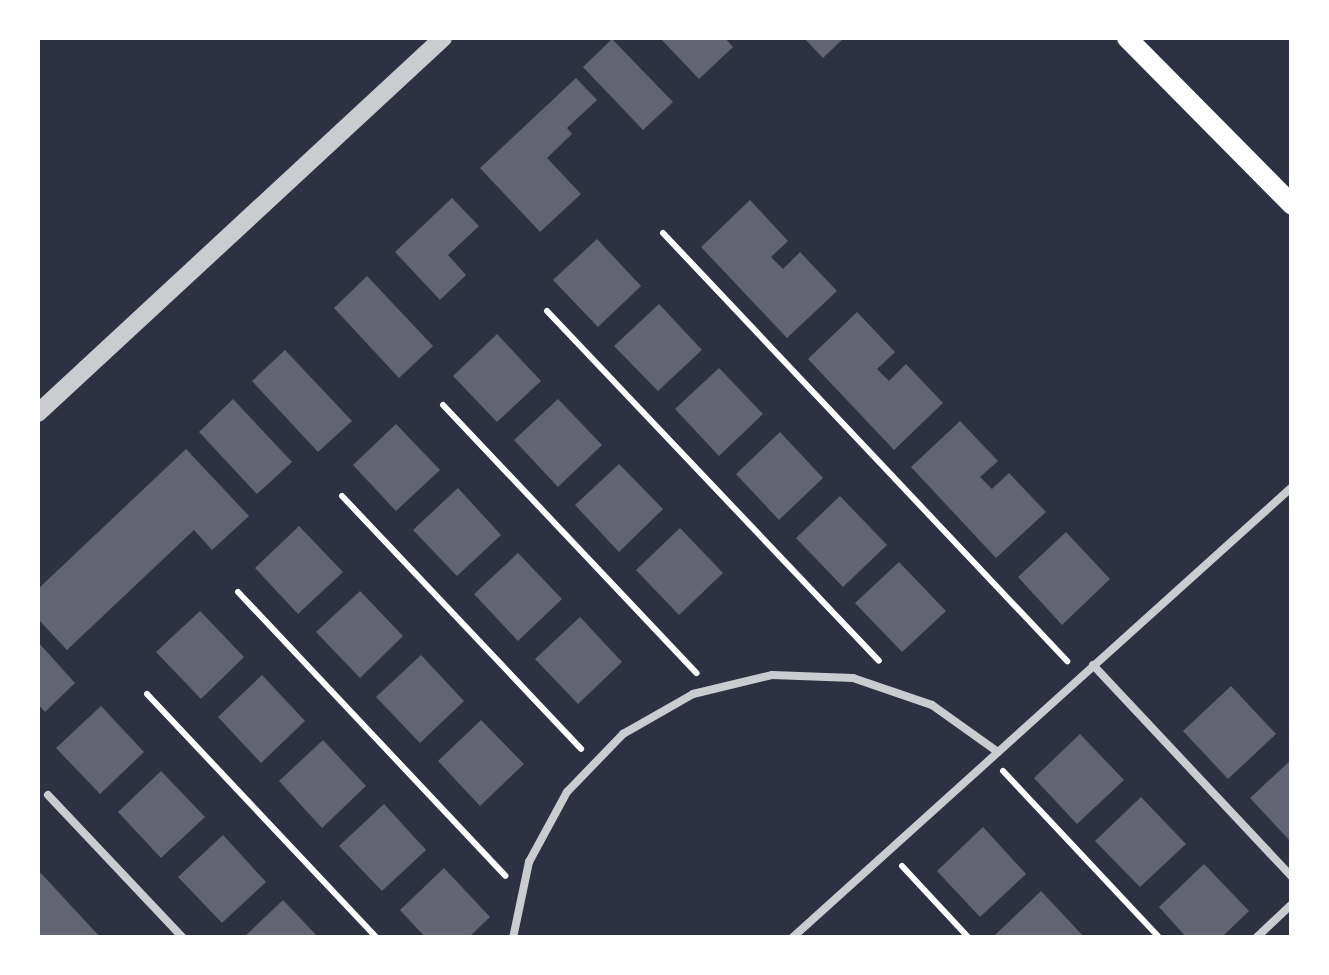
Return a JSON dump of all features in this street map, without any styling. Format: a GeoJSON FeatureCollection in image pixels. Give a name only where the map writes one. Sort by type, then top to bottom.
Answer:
{"type":"FeatureCollection","features":[{"type":"Feature","properties":{"kind":"main road"},"geometry":{"type":"LineString","coordinates":[[1127,38],[1292,205]]}},
{"type":"Feature","properties":{"kind":"street"},"geometry":{"type":"LineString","coordinates":[[38,413],[444,38]]}},
{"type":"Feature","properties":{"kind":"lane"},"geometry":{"type":"LineString","coordinates":[[792,938],[1292,487]]}},
{"type":"Feature","properties":{"kind":"lane"},"geometry":{"type":"LineString","coordinates":[[1094,665],[1292,877]]}},
{"type":"Feature","properties":{"kind":"lane"},"geometry":{"type":"LineString","coordinates":[[513,938],[521,892],[545,826],[592,761],[656,711],[710,688],[772,675],[812,674],[893,689],[932,706],[994,755]]}},
{"type":"Feature","properties":{"kind":"lane"},"geometry":{"type":"LineString","coordinates":[[48,794],[183,938]]}},
{"type":"Feature","properties":{"kind":"lane"},"geometry":{"type":"LineString","coordinates":[[1256,938],[1292,904]]}},
{"type":"Feature","properties":{"kind":"path"},"geometry":{"type":"LineString","coordinates":[[664,234],[1082,676]]}},
{"type":"Feature","properties":{"kind":"path"},"geometry":{"type":"LineString","coordinates":[[547,310],[882,666],[893,689]]}},
{"type":"Feature","properties":{"kind":"path"},"geometry":{"type":"LineString","coordinates":[[443,405],[710,688]]}},
{"type":"Feature","properties":{"kind":"path"},"geometry":{"type":"LineString","coordinates":[[342,496],[592,761]]}},
{"type":"Feature","properties":{"kind":"path"},"geometry":{"type":"LineString","coordinates":[[238,592],[521,892]]}},
{"type":"Feature","properties":{"kind":"path"},"geometry":{"type":"LineString","coordinates":[[146,694],[376,938]]}},
{"type":"Feature","properties":{"kind":"path"},"geometry":{"type":"LineString","coordinates":[[994,755],[1160,938]]}},
{"type":"Feature","properties":{"kind":"path"},"geometry":{"type":"LineString","coordinates":[[888,851],[969,938]]}},
{"type":"Feature","properties":{"kind":"building"},"geometry":{"type":"Polygon","coordinates":[[[660,38],[725,38],[733,47],[699,79],[660,38]]]}},
{"type":"Feature","properties":{"kind":"building"},"geometry":{"type":"Polygon","coordinates":[[[804,38],[844,38],[823,58],[804,38]]]}},
{"type":"Feature","properties":{"kind":"building"},"geometry":{"type":"Polygon","coordinates":[[[612,39],[673,102],[643,130],[583,67],[612,39]]]}},
{"type":"Feature","properties":{"kind":"building"},"geometry":{"type":"Polygon","coordinates":[[[576,78],[597,100],[567,128],[572,134],[547,158],[581,194],[540,232],[480,168],[576,78]]]}},
{"type":"Feature","properties":{"kind":"building"},"geometry":{"type":"Polygon","coordinates":[[[452,198],[479,226],[448,255],[466,275],[440,300],[395,252],[452,198]]]}},
{"type":"Feature","properties":{"kind":"building"},"geometry":{"type":"Polygon","coordinates":[[[750,200],[788,241],[771,257],[783,269],[800,252],[837,291],[787,338],[701,247],[750,200]]]}},
{"type":"Feature","properties":{"kind":"building"},"geometry":{"type":"Polygon","coordinates":[[[597,239],[641,286],[598,327],[553,280],[597,239]]]}},
{"type":"Feature","properties":{"kind":"building"},"geometry":{"type":"Polygon","coordinates":[[[367,276],[433,346],[399,378],[334,308],[367,276]]]}},
{"type":"Feature","properties":{"kind":"building"},"geometry":{"type":"Polygon","coordinates":[[[659,304],[702,350],[658,391],[614,346],[659,304]]]}},
{"type":"Feature","properties":{"kind":"building"},"geometry":{"type":"Polygon","coordinates":[[[857,312],[895,352],[877,369],[889,381],[906,364],[943,403],[894,450],[808,359],[857,312]]]}},
{"type":"Feature","properties":{"kind":"building"},"geometry":{"type":"Polygon","coordinates":[[[497,334],[541,381],[497,422],[453,376],[497,334]]]}},
{"type":"Feature","properties":{"kind":"building"},"geometry":{"type":"Polygon","coordinates":[[[285,350],[352,421],[318,452],[252,381],[285,350]]]}},
{"type":"Feature","properties":{"kind":"building"},"geometry":{"type":"Polygon","coordinates":[[[719,368],[763,414],[719,456],[675,409],[719,368]]]}},
{"type":"Feature","properties":{"kind":"building"},"geometry":{"type":"Polygon","coordinates":[[[233,399],[292,462],[257,494],[199,432],[233,399]]]}},
{"type":"Feature","properties":{"kind":"building"},"geometry":{"type":"Polygon","coordinates":[[[558,399],[602,445],[558,487],[514,440],[558,399]]]}},
{"type":"Feature","properties":{"kind":"building"},"geometry":{"type":"Polygon","coordinates":[[[960,421],[998,461],[980,477],[992,489],[1009,473],[1046,512],[996,558],[911,467],[960,421]]]}},
{"type":"Feature","properties":{"kind":"building"},"geometry":{"type":"Polygon","coordinates":[[[396,424],[440,470],[396,511],[353,465],[396,424]]]}},
{"type":"Feature","properties":{"kind":"building"},"geometry":{"type":"Polygon","coordinates":[[[780,432],[823,478],[779,520],[736,474],[780,432]]]}},
{"type":"Feature","properties":{"kind":"building"},"geometry":{"type":"Polygon","coordinates":[[[186,449],[249,516],[212,550],[194,530],[67,650],[38,619],[38,589],[186,449]]]}},
{"type":"Feature","properties":{"kind":"building"},"geometry":{"type":"Polygon","coordinates":[[[619,464],[663,509],[619,552],[575,505],[619,464]]]}},
{"type":"Feature","properties":{"kind":"building"},"geometry":{"type":"Polygon","coordinates":[[[458,488],[501,535],[457,576],[413,530],[458,488]]]}},
{"type":"Feature","properties":{"kind":"building"},"geometry":{"type":"Polygon","coordinates":[[[840,496],[887,545],[843,587],[796,538],[840,496]]]}},
{"type":"Feature","properties":{"kind":"building"},"geometry":{"type":"Polygon","coordinates":[[[299,526],[343,572],[298,614],[255,568],[299,526]]]}},
{"type":"Feature","properties":{"kind":"building"},"geometry":{"type":"Polygon","coordinates":[[[680,528],[723,573],[679,615],[636,570],[680,528]]]}},
{"type":"Feature","properties":{"kind":"building"},"geometry":{"type":"Polygon","coordinates":[[[1066,532],[1110,579],[1062,625],[1018,577],[1066,532]]]}},
{"type":"Feature","properties":{"kind":"building"},"geometry":{"type":"Polygon","coordinates":[[[518,553],[562,599],[518,641],[474,594],[518,553]]]}},
{"type":"Feature","properties":{"kind":"building"},"geometry":{"type":"Polygon","coordinates":[[[899,562],[946,611],[902,652],[855,603],[899,562]]]}},
{"type":"Feature","properties":{"kind":"building"},"geometry":{"type":"Polygon","coordinates":[[[360,591],[403,636],[360,678],[316,632],[360,591]]]}},
{"type":"Feature","properties":{"kind":"building"},"geometry":{"type":"Polygon","coordinates":[[[200,611],[244,657],[201,699],[156,652],[200,611]]]}},
{"type":"Feature","properties":{"kind":"building"},"geometry":{"type":"Polygon","coordinates":[[[580,617],[622,662],[578,704],[535,659],[580,617]]]}},
{"type":"Feature","properties":{"kind":"building"},"geometry":{"type":"Polygon","coordinates":[[[38,642],[75,683],[45,712],[38,704],[38,642]]]}},
{"type":"Feature","properties":{"kind":"building"},"geometry":{"type":"Polygon","coordinates":[[[421,655],[464,701],[420,743],[376,697],[421,655]]]}},
{"type":"Feature","properties":{"kind":"building"},"geometry":{"type":"Polygon","coordinates":[[[262,675],[305,721],[261,763],[218,717],[262,675]]]}},
{"type":"Feature","properties":{"kind":"building"},"geometry":{"type":"Polygon","coordinates":[[[1231,686],[1276,734],[1228,779],[1183,731],[1231,686]]]}},
{"type":"Feature","properties":{"kind":"building"},"geometry":{"type":"Polygon","coordinates":[[[101,706],[144,752],[100,794],[56,748],[101,706]]]}},
{"type":"Feature","properties":{"kind":"building"},"geometry":{"type":"Polygon","coordinates":[[[481,720],[524,764],[480,806],[438,761],[481,720]]]}},
{"type":"Feature","properties":{"kind":"building"},"geometry":{"type":"Polygon","coordinates":[[[1080,734],[1124,780],[1077,824],[1034,778],[1080,734]]]}},
{"type":"Feature","properties":{"kind":"building"},"geometry":{"type":"Polygon","coordinates":[[[323,740],[366,786],[322,828],[279,781],[323,740]]]}},
{"type":"Feature","properties":{"kind":"building"},"geometry":{"type":"Polygon","coordinates":[[[1292,759],[1292,843],[1250,798],[1292,759]]]}},
{"type":"Feature","properties":{"kind":"building"},"geometry":{"type":"Polygon","coordinates":[[[161,771],[205,817],[161,858],[118,812],[161,771]]]}},
{"type":"Feature","properties":{"kind":"building"},"geometry":{"type":"Polygon","coordinates":[[[1141,797],[1186,844],[1140,887],[1095,841],[1141,797]]]}},
{"type":"Feature","properties":{"kind":"building"},"geometry":{"type":"Polygon","coordinates":[[[384,804],[426,850],[382,891],[339,846],[384,804]]]}},
{"type":"Feature","properties":{"kind":"building"},"geometry":{"type":"Polygon","coordinates":[[[983,827],[1026,874],[980,917],[937,871],[983,827]]]}},
{"type":"Feature","properties":{"kind":"building"},"geometry":{"type":"Polygon","coordinates":[[[223,835],[266,882],[222,923],[178,877],[223,835]]]}},
{"type":"Feature","properties":{"kind":"building"},"geometry":{"type":"Polygon","coordinates":[[[1204,864],[1249,911],[1221,938],[1187,938],[1159,907],[1204,864]]]}},
{"type":"Feature","properties":{"kind":"building"},"geometry":{"type":"Polygon","coordinates":[[[444,868],[490,917],[468,938],[426,938],[400,910],[444,868]]]}},
{"type":"Feature","properties":{"kind":"building"},"geometry":{"type":"Polygon","coordinates":[[[38,870],[101,938],[38,938],[38,870]]]}},
{"type":"Feature","properties":{"kind":"building"},"geometry":{"type":"Polygon","coordinates":[[[1041,891],[1085,938],[997,938],[995,935],[1041,891]]]}},
{"type":"Feature","properties":{"kind":"building"},"geometry":{"type":"Polygon","coordinates":[[[283,900],[319,938],[243,938],[283,900]]]}}]}
